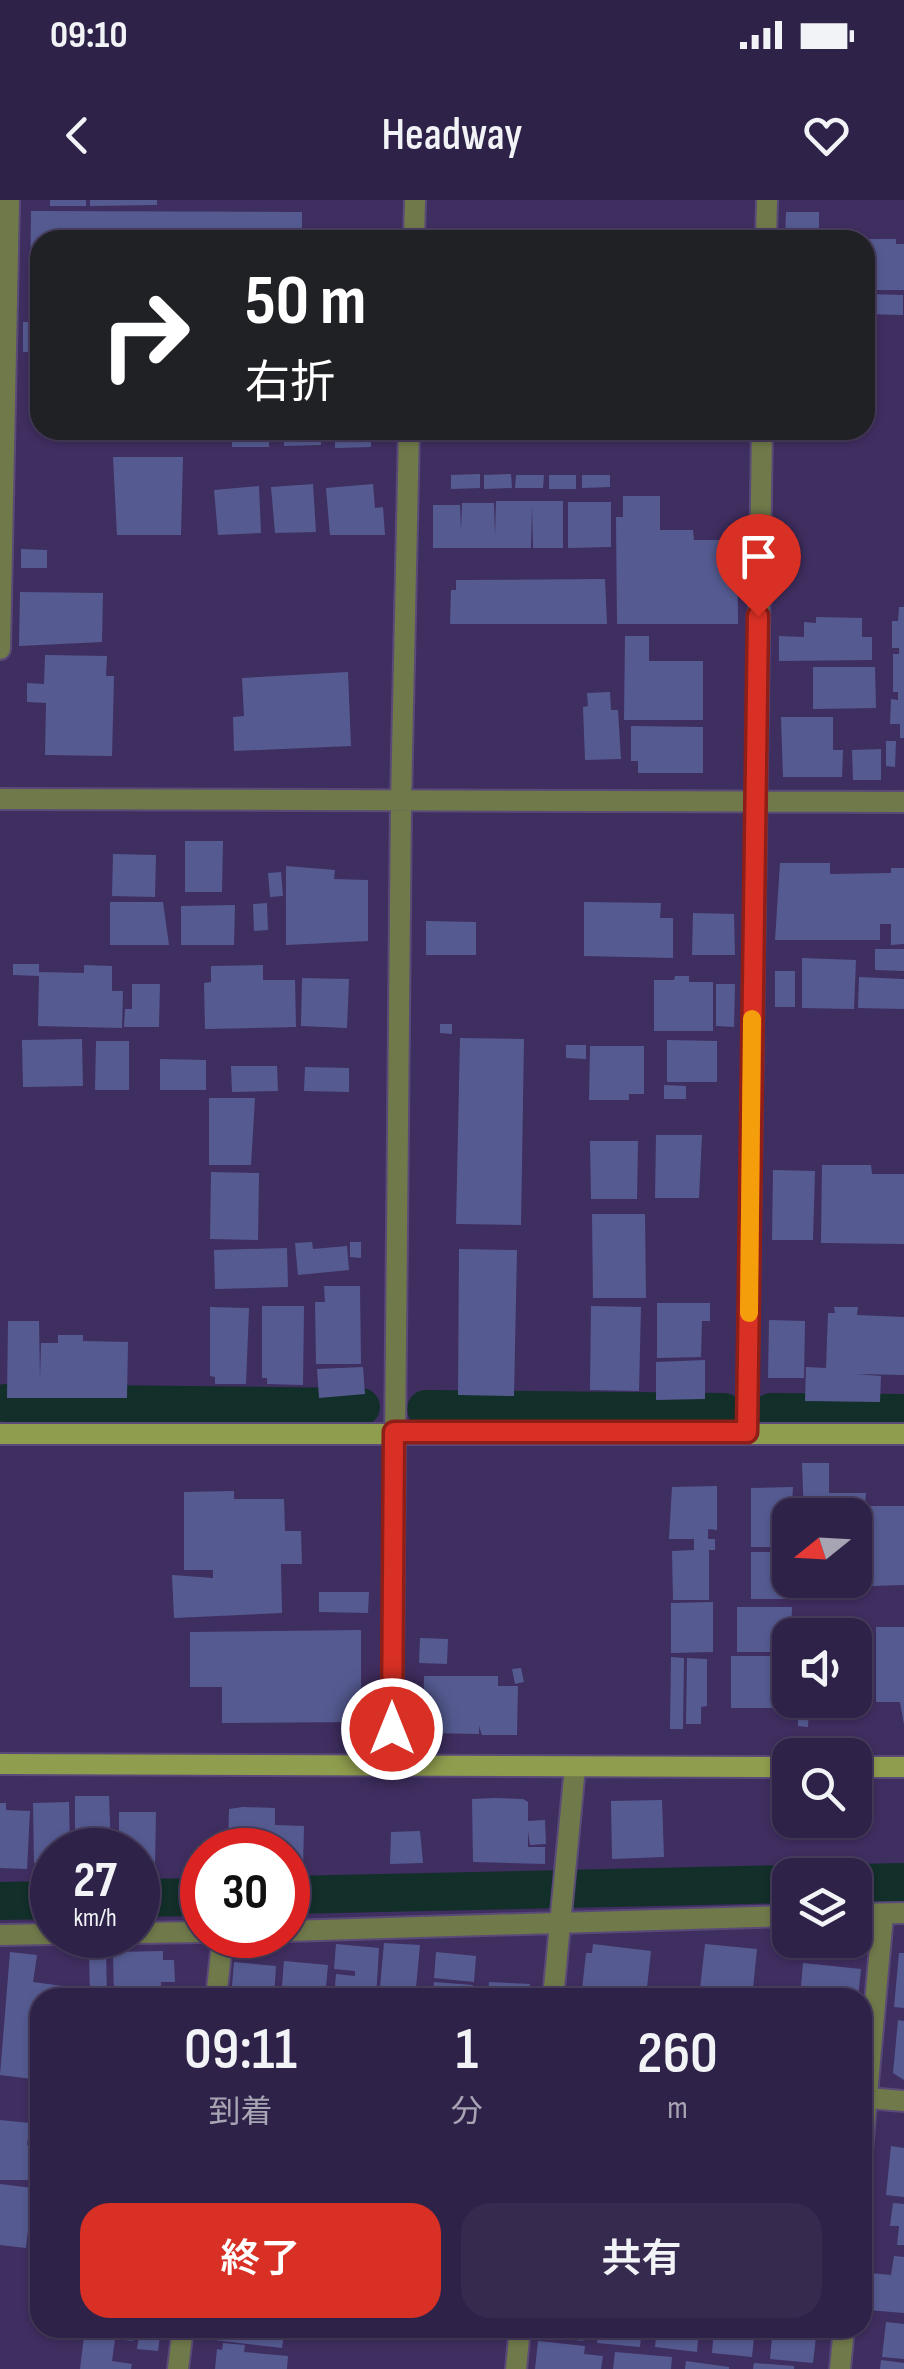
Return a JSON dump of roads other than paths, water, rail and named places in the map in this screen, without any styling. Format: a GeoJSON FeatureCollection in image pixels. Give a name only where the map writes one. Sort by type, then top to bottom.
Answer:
{"type":"FeatureCollection","features":[{"type":"Feature","properties":{"kind":"street"},"geometry":{"type":"LineString","coordinates":[[0,649],[9,200]]}},
{"type":"Feature","properties":{"kind":"street"},"geometry":{"type":"LineString","coordinates":[[414,230],[415,200]]}},
{"type":"Feature","properties":{"kind":"street"},"geometry":{"type":"LineString","coordinates":[[766,230],[767,200]]}},
{"type":"Feature","properties":{"kind":"street"},"geometry":{"type":"LineString","coordinates":[[392,1766],[401,801],[409,440]]}},
{"type":"Feature","properties":{"kind":"street"},"geometry":{"type":"LineString","coordinates":[[747,1432],[762,440]]}},
{"type":"Feature","properties":{"kind":"street"},"geometry":{"type":"LineString","coordinates":[[0,799],[904,802]]}},
{"type":"Feature","properties":{"kind":"street"},"geometry":{"type":"LineString","coordinates":[[0,1434],[904,1434]]}},
{"type":"Feature","properties":{"kind":"street"},"geometry":{"type":"LineString","coordinates":[[0,1764],[772,1767]]}},
{"type":"Feature","properties":{"kind":"street"},"geometry":{"type":"LineString","coordinates":[[554,1988],[575,1767]]}},
{"type":"Feature","properties":{"kind":"street"},"geometry":{"type":"LineString","coordinates":[[872,1767],[904,1767]]}},
{"type":"Feature","properties":{"kind":"street"},"geometry":{"type":"LineString","coordinates":[[872,2068],[893,1913]]}},
{"type":"Feature","properties":{"kind":"street"},"geometry":{"type":"LineString","coordinates":[[310,1929],[772,1917]]}},
{"type":"Feature","properties":{"kind":"street"},"geometry":{"type":"LineString","coordinates":[[0,1934],[30,1934]]}},
{"type":"Feature","properties":{"kind":"street"},"geometry":{"type":"LineString","coordinates":[[217,1988],[220,1958]]}},
{"type":"Feature","properties":{"kind":"street"},"geometry":{"type":"LineString","coordinates":[[872,2098],[904,2101]]}},
{"type":"Feature","properties":{"kind":"street"},"geometry":{"type":"LineString","coordinates":[[178,2369],[182,2338]]}},
{"type":"Feature","properties":{"kind":"street"},"geometry":{"type":"LineString","coordinates":[[516,2369],[519,2338]]}},
{"type":"Feature","properties":{"kind":"street"},"geometry":{"type":"LineString","coordinates":[[840,2369],[843,2338]]}},
{"type":"Feature","properties":{"kind":"waterway"},"geometry":{"type":"LineString","coordinates":[[5,1403],[361,1407]]}},
{"type":"Feature","properties":{"kind":"waterway"},"geometry":{"type":"LineString","coordinates":[[426,1409],[724,1412]]}},
{"type":"Feature","properties":{"kind":"waterway"},"geometry":{"type":"LineString","coordinates":[[771,1412],[904,1413]]}},
{"type":"Feature","properties":{"kind":"waterway"},"geometry":{"type":"LineString","coordinates":[[872,1883],[904,1882]]}},
{"type":"Feature","properties":{"kind":"waterway"},"geometry":{"type":"LineString","coordinates":[[310,1895],[772,1884]]}},
{"type":"Feature","properties":{"kind":"waterway"},"geometry":{"type":"LineString","coordinates":[[160,1898],[180,1897]]}},
{"type":"Feature","properties":{"kind":"waterway"},"geometry":{"type":"LineString","coordinates":[[0,1901],[30,1900]]}}]}
